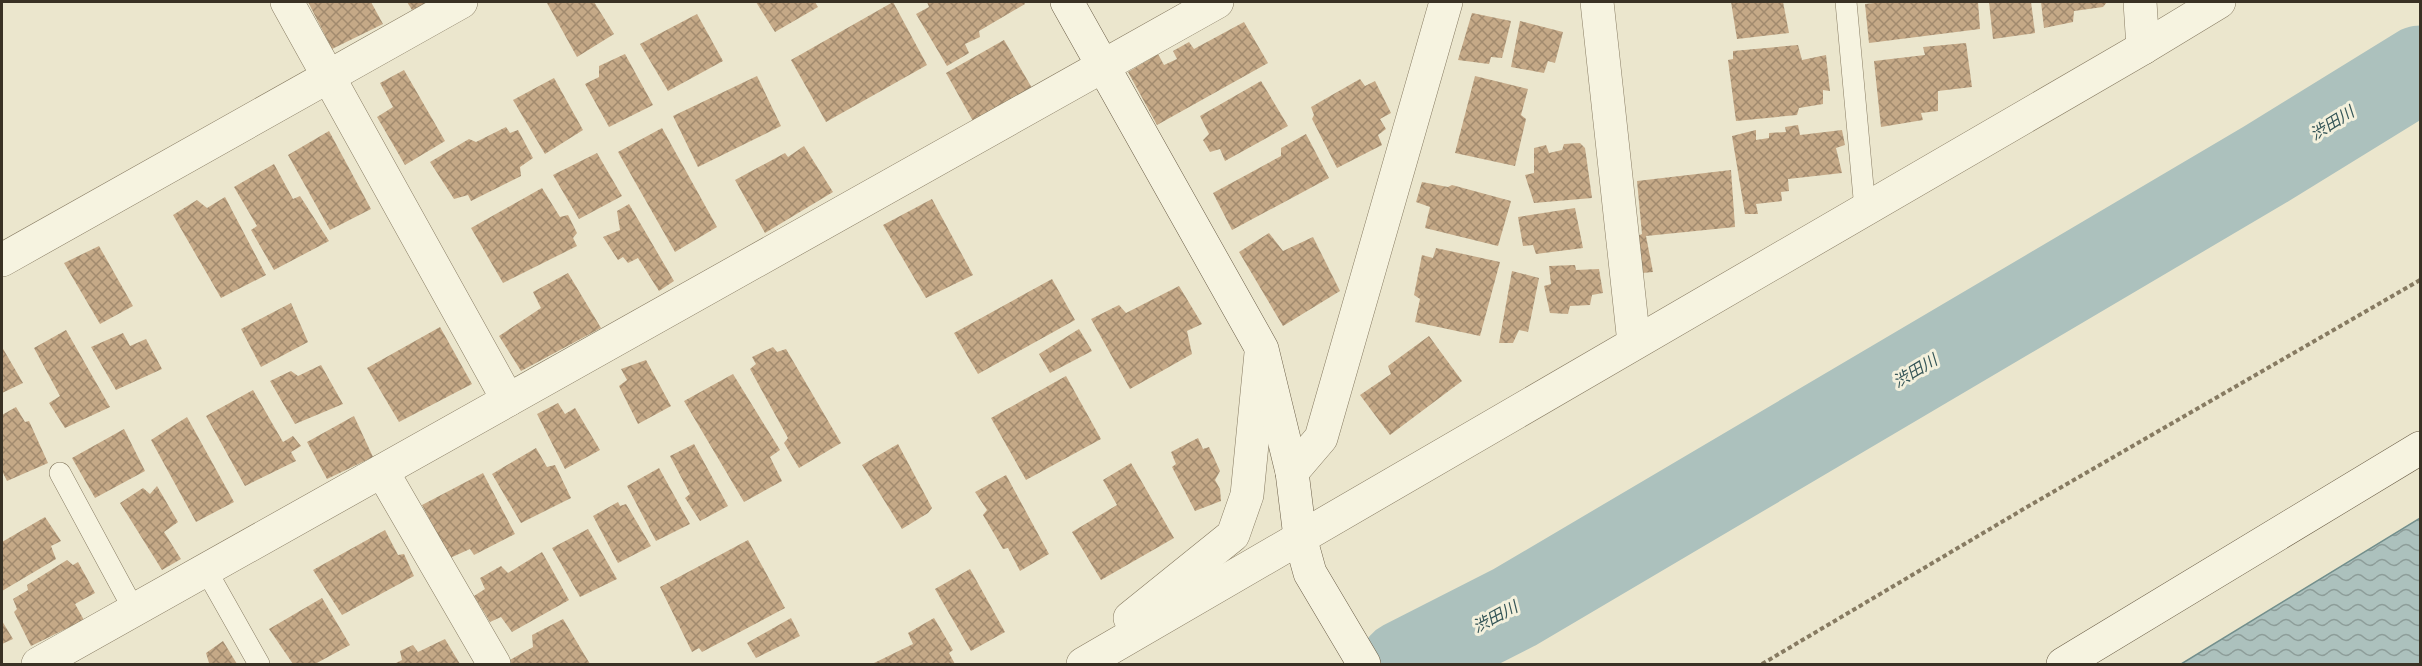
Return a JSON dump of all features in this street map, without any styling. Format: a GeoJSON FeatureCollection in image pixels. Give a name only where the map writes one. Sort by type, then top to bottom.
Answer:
{"type":"FeatureCollection","features":[{"type":"Feature","properties":{"kind":"street"},"geometry":{"type":"LineString","coordinates":[[287,2],[508,400]]}},
{"type":"Feature","properties":{"kind":"street"},"geometry":{"type":"LineString","coordinates":[[2,260],[461,2]]}},
{"type":"Feature","properties":{"kind":"street"},"geometry":{"type":"LineString","coordinates":[[1067,2],[1262,349],[1293,472],[1300,537],[1310,573],[1364,664]]}},
{"type":"Feature","properties":{"kind":"street"},"geometry":{"type":"LineString","coordinates":[[50,662],[134,610],[1217,2]]}},
{"type":"Feature","properties":{"kind":"street"},"geometry":{"type":"LineString","coordinates":[[1293,472],[1321,438],[1446,2]]}},
{"type":"Feature","properties":{"kind":"street"},"geometry":{"type":"LineString","coordinates":[[1597,2],[1634,344]]}},
{"type":"Feature","properties":{"kind":"street"},"geometry":{"type":"LineString","coordinates":[[2140,2],[2143,48]]}},
{"type":"Feature","properties":{"kind":"street"},"geometry":{"type":"LineString","coordinates":[[1096,657],[2219,2]]}},
{"type":"Feature","properties":{"kind":"street"},"geometry":{"type":"LineString","coordinates":[[1096,657],[1131,615],[1233,535],[1247,495],[1262,349]]}},
{"type":"Feature","properties":{"kind":"street"},"geometry":{"type":"LineString","coordinates":[[2063,664],[2421,448]]}},
{"type":"Feature","properties":{"kind":"street"},"geometry":{"type":"LineString","coordinates":[[382,471],[494,664]]}},
{"type":"Feature","properties":{"kind":"lane"},"geometry":{"type":"LineString","coordinates":[[1845,2],[1864,210]]}},
{"type":"Feature","properties":{"kind":"lane"},"geometry":{"type":"LineString","coordinates":[[60,473],[134,610]]}},
{"type":"Feature","properties":{"kind":"lane"},"geometry":{"type":"LineString","coordinates":[[206,570],[259,664]]}},
{"type":"Feature","properties":{"kind":"path"},"geometry":{"type":"LineString","coordinates":[[1762,664],[2027,507],[2421,280]]}},
{"type":"Feature","properties":{"kind":"water"},"geometry":{"type":"Polygon","coordinates":[[[2420,518],[2420,664],[2181,664],[2420,518]]]}},
{"type":"Feature","properties":{"kind":"building"},"geometry":{"type":"Polygon","coordinates":[[[308,2],[371,2],[383,24],[332,49],[308,2]]]}},
{"type":"Feature","properties":{"kind":"building"},"geometry":{"type":"Polygon","coordinates":[[[407,2],[430,2],[412,10],[407,2]]]}},
{"type":"Feature","properties":{"kind":"building"},"geometry":{"type":"Polygon","coordinates":[[[594,2],[614,34],[577,57],[547,3],[594,2]]]}},
{"type":"Feature","properties":{"kind":"building"},"geometry":{"type":"Polygon","coordinates":[[[756,2],[815,2],[818,7],[775,32],[756,2]]]}},
{"type":"Feature","properties":{"kind":"building"},"geometry":{"type":"Polygon","coordinates":[[[893,2],[927,65],[826,122],[791,60],[893,2]]]}},
{"type":"Feature","properties":{"kind":"building"},"geometry":{"type":"Polygon","coordinates":[[[927,2],[1024,2],[1025,4],[979,31],[980,37],[965,44],[969,53],[947,66],[916,14],[929,7],[927,2]]]}},
{"type":"Feature","properties":{"kind":"building"},"geometry":{"type":"Polygon","coordinates":[[[1731,2],[1783,2],[1789,33],[1737,39],[1731,2]]]}},
{"type":"Feature","properties":{"kind":"building"},"geometry":{"type":"Polygon","coordinates":[[[1978,2],[1980,29],[1869,43],[1865,4],[1978,2]]]}},
{"type":"Feature","properties":{"kind":"building"},"geometry":{"type":"Polygon","coordinates":[[[1989,2],[2031,2],[2035,33],[1993,39],[1989,2]]]}},
{"type":"Feature","properties":{"kind":"building"},"geometry":{"type":"Polygon","coordinates":[[[2041,2],[2107,2],[2103,7],[2074,11],[2073,22],[2044,28],[2041,2]]]}},
{"type":"Feature","properties":{"kind":"building"},"geometry":{"type":"Polygon","coordinates":[[[1472,13],[1511,21],[1502,58],[1491,57],[1489,64],[1458,60],[1472,13]]]}},
{"type":"Feature","properties":{"kind":"building"},"geometry":{"type":"Polygon","coordinates":[[[697,14],[723,61],[668,91],[640,44],[697,14]]]}},
{"type":"Feature","properties":{"kind":"building"},"geometry":{"type":"Polygon","coordinates":[[[1520,21],[1563,32],[1555,63],[1548,61],[1544,73],[1511,67],[1520,21]]]}},
{"type":"Feature","properties":{"kind":"building"},"geometry":{"type":"Polygon","coordinates":[[[1244,22],[1268,63],[1157,125],[1128,72],[1158,54],[1164,65],[1177,59],[1173,51],[1189,42],[1194,49],[1244,22]]]}},
{"type":"Feature","properties":{"kind":"building"},"geometry":{"type":"Polygon","coordinates":[[[1004,40],[1032,88],[973,121],[946,73],[1004,40]]]}},
{"type":"Feature","properties":{"kind":"building"},"geometry":{"type":"Polygon","coordinates":[[[1966,43],[1972,87],[1938,91],[1938,111],[1921,113],[1923,120],[1881,127],[1874,61],[1925,55],[1923,47],[1966,43]]]}},
{"type":"Feature","properties":{"kind":"building"},"geometry":{"type":"Polygon","coordinates":[[[1798,45],[1802,60],[1826,55],[1830,91],[1823,90],[1823,104],[1799,108],[1797,115],[1736,121],[1728,60],[1733,59],[1733,51],[1798,45]]]}},
{"type":"Feature","properties":{"kind":"building"},"geometry":{"type":"Polygon","coordinates":[[[625,54],[653,105],[609,127],[585,84],[599,77],[599,66],[625,54]]]}},
{"type":"Feature","properties":{"kind":"building"},"geometry":{"type":"Polygon","coordinates":[[[404,70],[445,141],[405,165],[377,117],[393,107],[380,83],[404,70]]]}},
{"type":"Feature","properties":{"kind":"building"},"geometry":{"type":"Polygon","coordinates":[[[757,76],[781,126],[698,167],[673,116],[757,76]]]}},
{"type":"Feature","properties":{"kind":"building"},"geometry":{"type":"Polygon","coordinates":[[[1475,76],[1528,89],[1521,115],[1526,119],[1515,166],[1455,153],[1475,76]]]}},
{"type":"Feature","properties":{"kind":"building"},"geometry":{"type":"Polygon","coordinates":[[[554,78],[583,130],[545,154],[513,100],[554,78]]]}},
{"type":"Feature","properties":{"kind":"building"},"geometry":{"type":"Polygon","coordinates":[[[1360,79],[1365,86],[1375,81],[1391,113],[1380,119],[1386,129],[1378,135],[1382,145],[1337,168],[1312,119],[1314,115],[1311,107],[1360,79]]]}},
{"type":"Feature","properties":{"kind":"building"},"geometry":{"type":"Polygon","coordinates":[[[1261,81],[1288,126],[1225,161],[1220,149],[1210,152],[1203,140],[1209,134],[1200,116],[1261,81]]]}},
{"type":"Feature","properties":{"kind":"building"},"geometry":{"type":"Polygon","coordinates":[[[1798,125],[1800,135],[1842,130],[1845,145],[1836,148],[1842,173],[1788,179],[1789,191],[1781,192],[1782,201],[1756,204],[1758,214],[1745,214],[1732,136],[1756,130],[1756,140],[1769,138],[1769,133],[1786,132],[1785,127],[1798,125]]]}},
{"type":"Feature","properties":{"kind":"building"},"geometry":{"type":"Polygon","coordinates":[[[506,127],[510,133],[518,130],[533,158],[520,167],[521,176],[471,201],[468,195],[454,199],[430,162],[469,139],[476,142],[506,127]]]}},
{"type":"Feature","properties":{"kind":"building"},"geometry":{"type":"Polygon","coordinates":[[[662,128],[717,227],[675,252],[618,152],[662,128]]]}},
{"type":"Feature","properties":{"kind":"building"},"geometry":{"type":"Polygon","coordinates":[[[329,131],[371,209],[330,230],[288,155],[329,131]]]}},
{"type":"Feature","properties":{"kind":"building"},"geometry":{"type":"Polygon","coordinates":[[[1306,134],[1329,178],[1232,230],[1213,193],[1281,156],[1281,148],[1306,134]]]}},
{"type":"Feature","properties":{"kind":"building"},"geometry":{"type":"Polygon","coordinates":[[[1580,143],[1585,148],[1592,198],[1534,203],[1525,175],[1534,173],[1534,148],[1546,145],[1549,153],[1562,150],[1564,144],[1580,143]]]}},
{"type":"Feature","properties":{"kind":"building"},"geometry":{"type":"Polygon","coordinates":[[[804,146],[833,192],[765,233],[735,180],[785,153],[788,157],[804,146]]]}},
{"type":"Feature","properties":{"kind":"building"},"geometry":{"type":"Polygon","coordinates":[[[597,153],[622,196],[579,219],[553,175],[597,153]]]}},
{"type":"Feature","properties":{"kind":"building"},"geometry":{"type":"Polygon","coordinates":[[[274,164],[293,199],[300,196],[329,241],[274,270],[251,230],[257,226],[234,187],[274,164]]]}},
{"type":"Feature","properties":{"kind":"building"},"geometry":{"type":"Polygon","coordinates":[[[1731,170],[1735,227],[1646,236],[1653,272],[1642,273],[1635,237],[1642,234],[1637,181],[1731,170]]]}},
{"type":"Feature","properties":{"kind":"building"},"geometry":{"type":"Polygon","coordinates":[[[1422,182],[1448,187],[1452,185],[1511,201],[1498,246],[1425,228],[1430,207],[1416,202],[1422,182]]]}},
{"type":"Feature","properties":{"kind":"building"},"geometry":{"type":"Polygon","coordinates":[[[542,188],[560,217],[568,215],[577,233],[573,238],[577,246],[503,283],[471,228],[542,188]]]}},
{"type":"Feature","properties":{"kind":"building"},"geometry":{"type":"Polygon","coordinates":[[[225,197],[266,275],[221,298],[173,215],[197,200],[207,208],[225,197]]]}},
{"type":"Feature","properties":{"kind":"building"},"geometry":{"type":"Polygon","coordinates":[[[932,199],[973,275],[926,298],[883,225],[932,199]]]}},
{"type":"Feature","properties":{"kind":"building"},"geometry":{"type":"Polygon","coordinates":[[[629,204],[674,281],[659,291],[638,258],[628,263],[623,257],[618,260],[603,237],[620,230],[617,211],[629,204]]]}},
{"type":"Feature","properties":{"kind":"building"},"geometry":{"type":"Polygon","coordinates":[[[1575,208],[1583,248],[1536,254],[1533,245],[1523,246],[1518,217],[1575,208]]]}},
{"type":"Feature","properties":{"kind":"building"},"geometry":{"type":"Polygon","coordinates":[[[1269,233],[1283,251],[1313,237],[1340,291],[1283,326],[1239,252],[1269,233]]]}},
{"type":"Feature","properties":{"kind":"building"},"geometry":{"type":"Polygon","coordinates":[[[99,246],[133,306],[100,324],[64,263],[99,246]]]}},
{"type":"Feature","properties":{"kind":"building"},"geometry":{"type":"Polygon","coordinates":[[[1436,248],[1500,262],[1480,336],[1415,322],[1420,299],[1414,295],[1422,255],[1433,258],[1436,248]]]}},
{"type":"Feature","properties":{"kind":"building"},"geometry":{"type":"Polygon","coordinates":[[[1575,265],[1576,270],[1599,269],[1603,293],[1592,295],[1590,305],[1570,306],[1568,314],[1550,313],[1544,286],[1551,284],[1549,266],[1575,265]]]}},
{"type":"Feature","properties":{"kind":"building"},"geometry":{"type":"Polygon","coordinates":[[[1512,271],[1539,278],[1528,332],[1519,330],[1513,343],[1499,343],[1512,271]]]}},
{"type":"Feature","properties":{"kind":"building"},"geometry":{"type":"Polygon","coordinates":[[[568,273],[601,328],[521,371],[499,336],[541,308],[533,292],[568,273]]]}},
{"type":"Feature","properties":{"kind":"building"},"geometry":{"type":"Polygon","coordinates":[[[1052,279],[1075,320],[978,374],[954,333],[1052,279]]]}},
{"type":"Feature","properties":{"kind":"building"},"geometry":{"type":"Polygon","coordinates":[[[1179,286],[1202,324],[1187,331],[1192,354],[1130,389],[1091,319],[1119,305],[1126,313],[1179,286]]]}},
{"type":"Feature","properties":{"kind":"building"},"geometry":{"type":"Polygon","coordinates":[[[291,303],[308,342],[261,367],[241,329],[291,303]]]}},
{"type":"Feature","properties":{"kind":"building"},"geometry":{"type":"Polygon","coordinates":[[[440,327],[472,384],[399,422],[367,368],[440,327]]]}},
{"type":"Feature","properties":{"kind":"building"},"geometry":{"type":"Polygon","coordinates":[[[1079,329],[1092,351],[1050,373],[1039,354],[1079,329]]]}},
{"type":"Feature","properties":{"kind":"building"},"geometry":{"type":"Polygon","coordinates":[[[66,330],[110,407],[65,428],[49,403],[60,396],[34,348],[66,330]]]}},
{"type":"Feature","properties":{"kind":"building"},"geometry":{"type":"Polygon","coordinates":[[[123,333],[130,346],[146,339],[162,369],[116,390],[91,347],[123,333]]]}},
{"type":"Feature","properties":{"kind":"building"},"geometry":{"type":"Polygon","coordinates":[[[1429,336],[1462,381],[1390,435],[1360,395],[1391,374],[1388,366],[1429,336]]]}},
{"type":"Feature","properties":{"kind":"building"},"geometry":{"type":"Polygon","coordinates":[[[2,347],[23,383],[2,393],[2,347]]]}},
{"type":"Feature","properties":{"kind":"building"},"geometry":{"type":"Polygon","coordinates":[[[773,347],[777,352],[786,349],[841,443],[799,468],[784,443],[788,438],[750,369],[756,364],[752,357],[773,347]]]}},
{"type":"Feature","properties":{"kind":"building"},"geometry":{"type":"Polygon","coordinates":[[[646,360],[671,406],[638,424],[619,386],[627,380],[621,369],[646,360]]]}},
{"type":"Feature","properties":{"kind":"building"},"geometry":{"type":"Polygon","coordinates":[[[321,365],[343,404],[295,424],[270,381],[291,371],[298,376],[321,365]]]}},
{"type":"Feature","properties":{"kind":"building"},"geometry":{"type":"Polygon","coordinates":[[[733,374],[780,450],[770,457],[782,481],[744,502],[684,401],[733,374]]]}},
{"type":"Feature","properties":{"kind":"building"},"geometry":{"type":"Polygon","coordinates":[[[1066,376],[1101,439],[1026,480],[991,418],[1066,376]]]}},
{"type":"Feature","properties":{"kind":"building"},"geometry":{"type":"Polygon","coordinates":[[[253,390],[283,442],[293,436],[301,446],[291,452],[296,461],[245,486],[206,416],[253,390]]]}},
{"type":"Feature","properties":{"kind":"building"},"geometry":{"type":"Polygon","coordinates":[[[558,403],[565,414],[575,408],[600,450],[565,469],[537,414],[558,403]]]}},
{"type":"Feature","properties":{"kind":"building"},"geometry":{"type":"Polygon","coordinates":[[[16,407],[25,422],[29,421],[48,463],[7,481],[2,471],[2,415],[16,407]]]}},
{"type":"Feature","properties":{"kind":"building"},"geometry":{"type":"Polygon","coordinates":[[[354,416],[373,457],[327,479],[307,442],[354,416]]]}},
{"type":"Feature","properties":{"kind":"building"},"geometry":{"type":"Polygon","coordinates":[[[187,417],[234,502],[196,522],[151,440],[187,417]]]}},
{"type":"Feature","properties":{"kind":"building"},"geometry":{"type":"Polygon","coordinates":[[[124,429],[145,471],[95,498],[72,458],[124,429]]]}},
{"type":"Feature","properties":{"kind":"building"},"geometry":{"type":"Polygon","coordinates":[[[1198,438],[1203,449],[1209,447],[1220,471],[1215,480],[1220,489],[1221,501],[1195,511],[1172,467],[1176,464],[1171,452],[1198,438]]]}},
{"type":"Feature","properties":{"kind":"building"},"geometry":{"type":"Polygon","coordinates":[[[694,444],[728,506],[700,521],[685,498],[690,494],[670,456],[694,444]]]}},
{"type":"Feature","properties":{"kind":"building"},"geometry":{"type":"Polygon","coordinates":[[[898,444],[932,508],[928,513],[902,529],[862,465],[898,444]]]}},
{"type":"Feature","properties":{"kind":"building"},"geometry":{"type":"Polygon","coordinates":[[[536,448],[547,467],[555,465],[571,498],[521,523],[492,474],[536,448]]]}},
{"type":"Feature","properties":{"kind":"building"},"geometry":{"type":"Polygon","coordinates":[[[1131,463],[1174,538],[1101,580],[1072,532],[1117,505],[1103,480],[1131,463]]]}},
{"type":"Feature","properties":{"kind":"building"},"geometry":{"type":"Polygon","coordinates":[[[659,468],[690,524],[656,541],[627,486],[659,468]]]}},
{"type":"Feature","properties":{"kind":"building"},"geometry":{"type":"Polygon","coordinates":[[[483,473],[515,534],[474,555],[470,549],[450,558],[422,505],[483,473]]]}},
{"type":"Feature","properties":{"kind":"building"},"geometry":{"type":"Polygon","coordinates":[[[1006,475],[1049,554],[1020,571],[1008,548],[1003,549],[983,515],[987,510],[975,492],[1006,475]]]}},
{"type":"Feature","properties":{"kind":"building"},"geometry":{"type":"Polygon","coordinates":[[[157,486],[178,522],[164,532],[181,559],[162,570],[120,503],[143,488],[150,494],[157,486]]]}},
{"type":"Feature","properties":{"kind":"building"},"geometry":{"type":"Polygon","coordinates":[[[618,502],[620,506],[626,504],[651,546],[618,563],[593,516],[618,502]]]}},
{"type":"Feature","properties":{"kind":"building"},"geometry":{"type":"Polygon","coordinates":[[[45,517],[61,541],[51,546],[56,559],[2,591],[2,542],[45,517]]]}},
{"type":"Feature","properties":{"kind":"building"},"geometry":{"type":"Polygon","coordinates":[[[588,529],[617,579],[580,597],[552,548],[588,529]]]}},
{"type":"Feature","properties":{"kind":"building"},"geometry":{"type":"Polygon","coordinates":[[[385,530],[398,555],[404,554],[414,576],[342,615],[313,570],[385,530]]]}},
{"type":"Feature","properties":{"kind":"building"},"geometry":{"type":"Polygon","coordinates":[[[748,540],[785,608],[702,652],[699,648],[692,652],[660,587],[748,540]]]}},
{"type":"Feature","properties":{"kind":"building"},"geometry":{"type":"Polygon","coordinates":[[[542,552],[569,600],[512,632],[501,617],[490,622],[474,596],[485,589],[480,578],[501,566],[508,573],[542,552]]]}},
{"type":"Feature","properties":{"kind":"building"},"geometry":{"type":"Polygon","coordinates":[[[67,560],[73,565],[78,562],[95,593],[75,604],[84,620],[31,646],[14,612],[17,609],[13,599],[28,590],[27,585],[67,560]]]}},
{"type":"Feature","properties":{"kind":"building"},"geometry":{"type":"Polygon","coordinates":[[[970,569],[1005,632],[971,651],[935,589],[970,569]]]}},
{"type":"Feature","properties":{"kind":"building"},"geometry":{"type":"Polygon","coordinates":[[[322,598],[350,645],[315,664],[293,664],[269,629],[322,598]]]}},
{"type":"Feature","properties":{"kind":"building"},"geometry":{"type":"Polygon","coordinates":[[[791,618],[800,636],[756,658],[747,643],[791,618]]]}},
{"type":"Feature","properties":{"kind":"building"},"geometry":{"type":"Polygon","coordinates":[[[934,618],[953,650],[949,653],[955,664],[872,664],[913,644],[908,633],[934,618]]]}},
{"type":"Feature","properties":{"kind":"building"},"geometry":{"type":"Polygon","coordinates":[[[563,619],[590,664],[510,664],[508,661],[533,647],[532,635],[563,619]]]}},
{"type":"Feature","properties":{"kind":"building"},"geometry":{"type":"Polygon","coordinates":[[[2,621],[13,639],[2,644],[2,621]]]}},
{"type":"Feature","properties":{"kind":"building"},"geometry":{"type":"Polygon","coordinates":[[[445,639],[460,664],[394,664],[402,660],[400,651],[413,645],[418,652],[445,639]]]}},
{"type":"Feature","properties":{"kind":"building"},"geometry":{"type":"Polygon","coordinates":[[[223,641],[237,664],[206,664],[209,663],[206,653],[223,641]]]}},
{"type":"Feature","properties":{"kind":"waterway","name":"渋田川"},"geometry":{"type":"LineString","coordinates":[[1403,664],[1515,607],[2266,164],[2420,69]]}}]}
